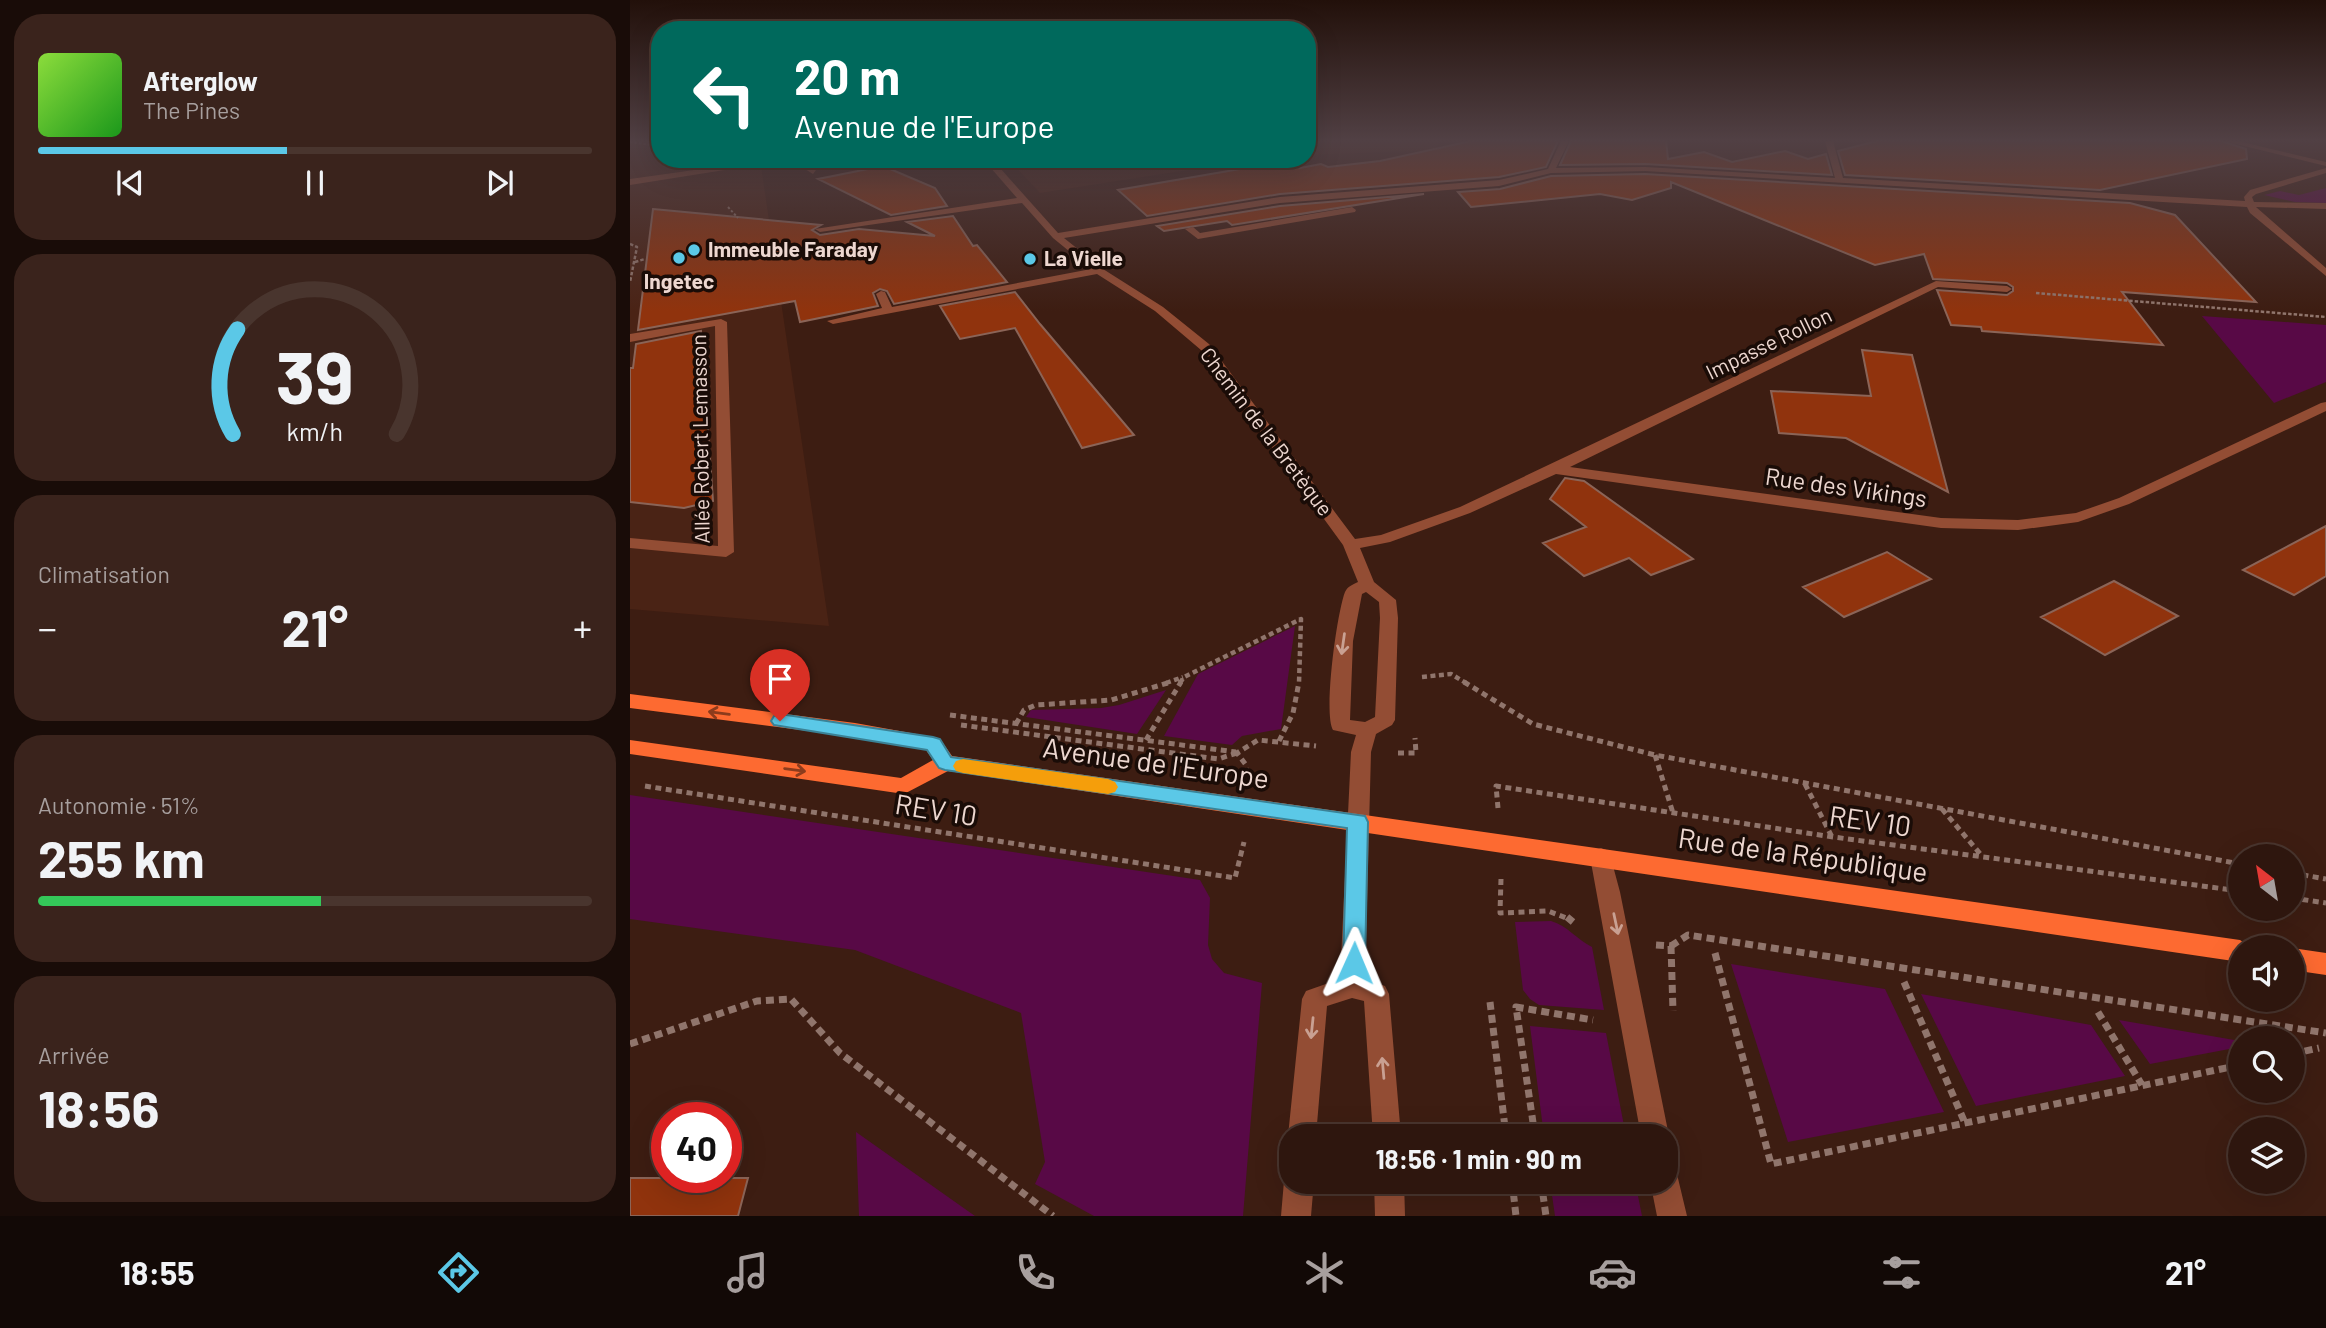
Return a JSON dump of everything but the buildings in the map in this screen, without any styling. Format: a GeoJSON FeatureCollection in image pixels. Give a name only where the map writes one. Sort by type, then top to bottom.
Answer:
{"type":"FeatureCollection","features":[{"type":"Feature","properties":{"kind":"main road"},"geometry":{"type":"LineString","coordinates":[[630,701],[855,730],[933,744],[945,764],[904,786],[630,747]]}},
{"type":"Feature","properties":{"kind":"main road","name":"Avenue de l'Europe"},"geometry":{"type":"LineString","coordinates":[[945,764],[1358,822]]}},
{"type":"Feature","properties":{"kind":"main road","name":"Rue de la République"},"geometry":{"type":"LineString","coordinates":[[1358,822],[2228,949]]}},
{"type":"Feature","properties":{"kind":"main road"},"geometry":{"type":"LineString","coordinates":[[2305,961],[2326,964]]}},
{"type":"Feature","properties":{"kind":"street","name":"Chemin de la Bretèque"},"geometry":{"type":"LineString","coordinates":[[1021,198],[1056,236],[1099,271],[1159,309],[1205,347],[1351,545],[1367,584],[1387,600],[1389,618],[1385,720],[1367,730],[1361,752],[1352,986]]}},
{"type":"Feature","properties":{"kind":"street"},"geometry":{"type":"LineString","coordinates":[[1056,236],[1305,198]]}},
{"type":"Feature","properties":{"kind":"street"},"geometry":{"type":"LineString","coordinates":[[2137,198],[2326,206]]}},
{"type":"Feature","properties":{"kind":"street"},"geometry":{"type":"LineString","coordinates":[[2248,198],[2248,204],[2262,220],[2326,273]]}},
{"type":"Feature","properties":{"kind":"street"},"geometry":{"type":"LineString","coordinates":[[1289,199],[1315,216]]}},
{"type":"Feature","properties":{"kind":"street"},"geometry":{"type":"LineString","coordinates":[[820,229],[1023,200]]}},
{"type":"Feature","properties":{"kind":"street"},"geometry":{"type":"LineString","coordinates":[[1190,229],[1198,236],[1352,210]]}},
{"type":"Feature","properties":{"kind":"street"},"geometry":{"type":"LineString","coordinates":[[833,321],[1099,271]]}},
{"type":"Feature","properties":{"kind":"street","name":"Impasse Rollon"},"geometry":{"type":"LineString","coordinates":[[1554,469],[1936,284],[2007,289]]}},
{"type":"Feature","properties":{"kind":"street"},"geometry":{"type":"LineString","coordinates":[[881,294],[889,310]]}},
{"type":"Feature","properties":{"kind":"street","name":"Allée Robert Lemasson"},"geometry":{"type":"LineString","coordinates":[[630,338],[721,322],[726,552],[630,543]]}},
{"type":"Feature","properties":{"kind":"street","name":"Rue des Vikings"},"geometry":{"type":"LineString","coordinates":[[1554,469],[1870,515],[1941,523],[2018,525],[2078,517],[2124,501],[2326,406]]}},
{"type":"Feature","properties":{"kind":"street"},"geometry":{"type":"LineString","coordinates":[[1351,545],[1384,539],[1465,510],[1554,469]]}},
{"type":"Feature","properties":{"kind":"street"},"geometry":{"type":"LineString","coordinates":[[1367,584],[1354,591],[1348,613],[1341,657],[1340,725],[1367,730]]}},
{"type":"Feature","properties":{"kind":"street"},"geometry":{"type":"LineString","coordinates":[[1601,857],[1620,943],[1653,1124]]}},
{"type":"Feature","properties":{"kind":"street"},"geometry":{"type":"LineString","coordinates":[[1303,1124],[1315,999],[1352,986],[1376,994],[1386,1124]]}},
{"type":"Feature","properties":{"kind":"street"},"geometry":{"type":"LineString","coordinates":[[1296,1216],[1298,1194]]}},
{"type":"Feature","properties":{"kind":"street"},"geometry":{"type":"LineString","coordinates":[[1389,1194],[1390,1216]]}},
{"type":"Feature","properties":{"kind":"street"},"geometry":{"type":"LineString","coordinates":[[1668,1194],[1672,1216]]}},
{"type":"Feature","properties":{"kind":"path"},"geometry":{"type":"LineString","coordinates":[[728,207],[738,218]]}},
{"type":"Feature","properties":{"kind":"path"},"geometry":{"type":"LineString","coordinates":[[630,244],[637,247],[630,282]]}},
{"type":"Feature","properties":{"kind":"path"},"geometry":{"type":"LineString","coordinates":[[635,262],[645,259]]}},
{"type":"Feature","properties":{"kind":"path"},"geometry":{"type":"LineString","coordinates":[[2007,289],[2069,298],[2326,317]]}},
{"type":"Feature","properties":{"kind":"path"},"geometry":{"type":"LineString","coordinates":[[1016,723],[1024,710],[1036,705],[1111,700],[1144,692],[1184,677],[1301,619],[1300,684],[1296,711],[1279,741]]}},
{"type":"Feature","properties":{"kind":"path"},"geometry":{"type":"LineString","coordinates":[[1413,678],[1451,674],[1534,724],[1655,755],[2228,862]]}},
{"type":"Feature","properties":{"kind":"path"},"geometry":{"type":"LineString","coordinates":[[1146,740],[1184,677]]}},
{"type":"Feature","properties":{"kind":"path"},"geometry":{"type":"LineString","coordinates":[[1415,728],[1416,753]]}},
{"type":"Feature","properties":{"kind":"path"},"geometry":{"type":"LineString","coordinates":[[1655,755],[1672,813]]}},
{"type":"Feature","properties":{"kind":"path"},"geometry":{"type":"LineString","coordinates":[[1805,784],[1833,837]]}},
{"type":"Feature","properties":{"kind":"path","name":"REV 10"},"geometry":{"type":"LineString","coordinates":[[644,786],[1235,878]]}},
{"type":"Feature","properties":{"kind":"path","name":"REV 10"},"geometry":{"type":"LineString","coordinates":[[1496,786],[1833,837],[2228,889]]}},
{"type":"Feature","properties":{"kind":"path"},"geometry":{"type":"LineString","coordinates":[[1942,809],[1982,857]]}},
{"type":"Feature","properties":{"kind":"path"},"geometry":{"type":"LineString","coordinates":[[2305,875],[2326,879]]}},
{"type":"Feature","properties":{"kind":"path"},"geometry":{"type":"LineString","coordinates":[[2305,900],[2326,903]]}},
{"type":"Feature","properties":{"kind":"path"},"geometry":{"type":"LineString","coordinates":[[1671,946],[1688,935],[2326,1034]]}},
{"type":"Feature","properties":{"kind":"path"},"geometry":{"type":"LineString","coordinates":[[1714,953],[1772,1164],[2228,1067]]}},
{"type":"Feature","properties":{"kind":"path"},"geometry":{"type":"LineString","coordinates":[[1904,982],[1965,1123]]}},
{"type":"Feature","properties":{"kind":"path"},"geometry":{"type":"LineString","coordinates":[[630,1044],[757,1001],[791,999],[841,1053],[1053,1216]]}},
{"type":"Feature","properties":{"kind":"path"},"geometry":{"type":"LineString","coordinates":[[1490,1002],[1505,1124]]}},
{"type":"Feature","properties":{"kind":"path"},"geometry":{"type":"LineString","coordinates":[[1516,1007],[1533,1124]]}},
{"type":"Feature","properties":{"kind":"path"},"geometry":{"type":"LineString","coordinates":[[2098,1012],[2143,1085]]}},
{"type":"Feature","properties":{"kind":"path"},"geometry":{"type":"LineString","coordinates":[[2305,1051],[2319,1048]]}},
{"type":"Feature","properties":{"kind":"path"},"geometry":{"type":"LineString","coordinates":[[1513,1194],[1516,1216]]}},
{"type":"Feature","properties":{"kind":"path"},"geometry":{"type":"LineString","coordinates":[[1543,1194],[1546,1216]]}},
{"type":"Feature","properties":{"kind":"shaded area"},"geometry":{"type":"Polygon","coordinates":[[[630,198],[766,198],[829,626],[630,609],[630,198]]]}},
{"type":"Feature","properties":{"kind":"shaded area"},"geometry":{"type":"Polygon","coordinates":[[[2276,198],[2326,198],[2326,203],[2295,202],[2276,198]]]}},
{"type":"Feature","properties":{"kind":"shaded area"},"geometry":{"type":"Polygon","coordinates":[[[2202,316],[2326,325],[2326,382],[2274,403],[2202,316]]]}},
{"type":"Feature","properties":{"kind":"shaded area"},"geometry":{"type":"Polygon","coordinates":[[[1295,626],[1281,729],[1242,736],[1232,745],[1164,736],[1198,674],[1295,626]]]}},
{"type":"Feature","properties":{"kind":"shaded area"},"geometry":{"type":"Polygon","coordinates":[[[1166,690],[1137,734],[1026,717],[1031,710],[1101,708],[1166,690]]]}},
{"type":"Feature","properties":{"kind":"shaded area"},"geometry":{"type":"Polygon","coordinates":[[[630,795],[1200,880],[1210,898],[1208,945],[1212,959],[1224,973],[1262,983],[1243,1216],[1094,1216],[1035,1184],[1045,1162],[1021,1013],[855,950],[630,919],[630,795]]]}},
{"type":"Feature","properties":{"kind":"shaded area"},"geometry":{"type":"Polygon","coordinates":[[[1551,921],[1592,947],[1604,1010],[1539,1005],[1523,990],[1515,922],[1551,921]]]}},
{"type":"Feature","properties":{"kind":"shaded area"},"geometry":{"type":"Polygon","coordinates":[[[1731,964],[1885,989],[1944,1112],[1788,1142],[1731,964]]]}},
{"type":"Feature","properties":{"kind":"shaded area"},"geometry":{"type":"Polygon","coordinates":[[[1921,994],[2091,1025],[2125,1076],[1976,1106],[1921,994]]]}},
{"type":"Feature","properties":{"kind":"shaded area"},"geometry":{"type":"Polygon","coordinates":[[[2119,1020],[2228,1039],[2228,1049],[2150,1064],[2119,1020]]]}},
{"type":"Feature","properties":{"kind":"shaded area"},"geometry":{"type":"Polygon","coordinates":[[[1530,1026],[1606,1033],[1624,1124],[1542,1124],[1530,1026]]]}},
{"type":"Feature","properties":{"kind":"shaded area"},"geometry":{"type":"Polygon","coordinates":[[[856,1132],[975,1216],[859,1216],[856,1132]]]}},
{"type":"Feature","properties":{"kind":"shaded area"},"geometry":{"type":"Polygon","coordinates":[[[1552,1194],[1638,1194],[1642,1216],[1555,1216],[1552,1194]]]}},
{"type":"Feature","properties":{"kind":"slow traffic"},"geometry":{"type":"LineString","coordinates":[[963,766],[1108,787]]}},
{"type":"Feature","properties":{"kind":"place","name":"Immeuble Faraday"},"geometry":{"type":"Point","coordinates":[694,250]}},
{"type":"Feature","properties":{"kind":"place","name":"Ingetec"},"geometry":{"type":"Point","coordinates":[679,258]}},
{"type":"Feature","properties":{"kind":"place","name":"La Vielle"},"geometry":{"type":"Point","coordinates":[1030,259]}},
{"type":"Feature","properties":{"kind":"route"},"geometry":{"type":"LineString","coordinates":[[780,721],[855,730],[933,744],[945,764],[1358,822],[1354,963]]}}]}
